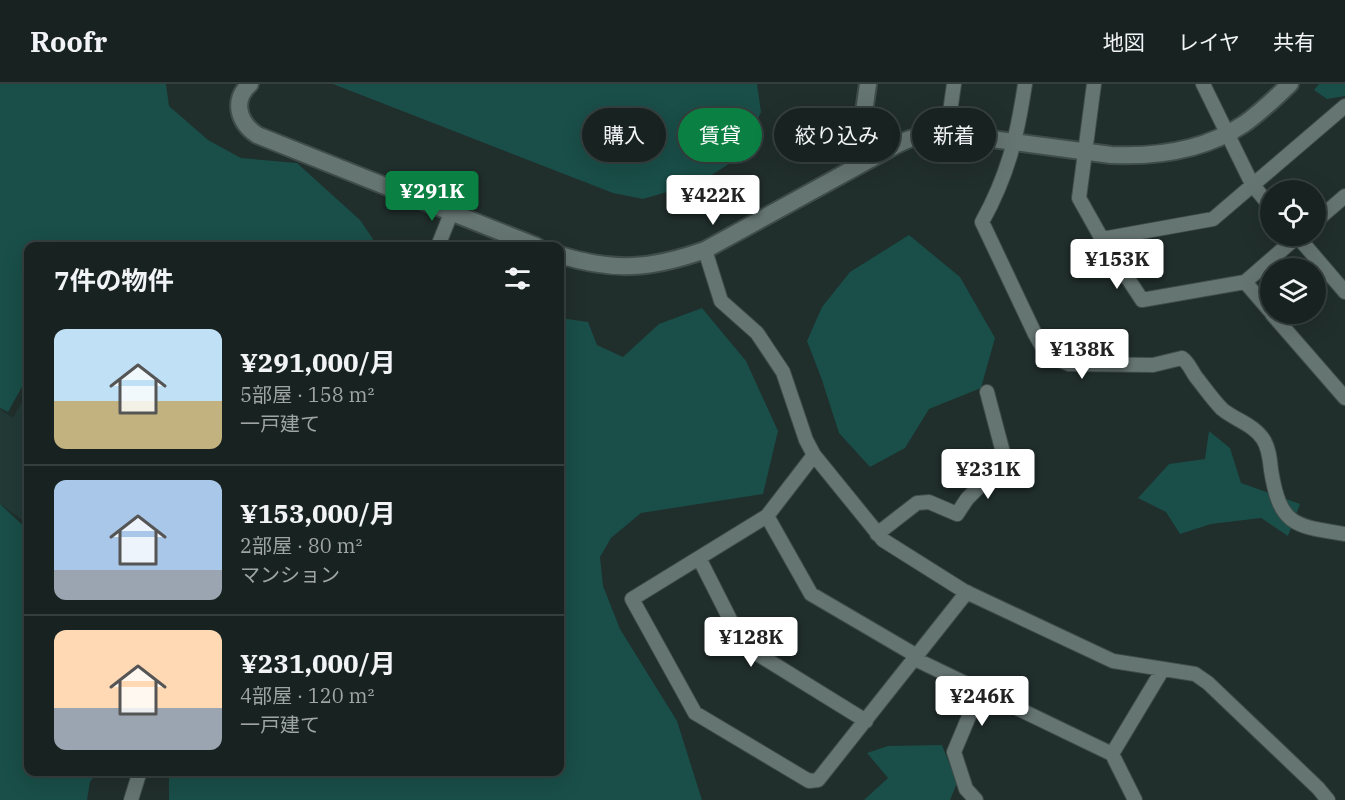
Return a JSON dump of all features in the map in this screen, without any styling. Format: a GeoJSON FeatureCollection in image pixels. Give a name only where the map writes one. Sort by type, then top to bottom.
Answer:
{"type":"FeatureCollection","features":[{"type":"Feature","properties":{"kind":"street"},"geometry":{"type":"LineString","coordinates":[[250,84],[243,90],[238,104],[240,117],[247,129],[257,135],[452,211],[522,242]]}},
{"type":"Feature","properties":{"kind":"street"},"geometry":{"type":"LineString","coordinates":[[856,167],[868,84]]}},
{"type":"Feature","properties":{"kind":"street"},"geometry":{"type":"LineString","coordinates":[[950,108],[954,84]]}},
{"type":"Feature","properties":{"kind":"street"},"geometry":{"type":"LineString","coordinates":[[1025,84],[1016,142],[982,222],[1043,348],[1054,358],[1069,364],[1128,366],[1182,358],[1223,409],[1251,427],[1263,439],[1269,451],[1278,502],[1287,516],[1297,524],[1310,529],[1345,534]]}},
{"type":"Feature","properties":{"kind":"street"},"geometry":{"type":"LineString","coordinates":[[1094,84],[1079,198],[1102,239],[1142,300],[1245,282],[1286,246]]}},
{"type":"Feature","properties":{"kind":"street"},"geometry":{"type":"LineString","coordinates":[[1203,84],[1252,184],[1260,194]]}},
{"type":"Feature","properties":{"kind":"street"},"geometry":{"type":"LineString","coordinates":[[996,139],[1084,152],[1134,156],[1166,153],[1199,145],[1227,134],[1263,110],[1290,84]]}},
{"type":"Feature","properties":{"kind":"street"},"geometry":{"type":"LineString","coordinates":[[1102,239],[1213,219],[1345,106]]}},
{"type":"Feature","properties":{"kind":"street"},"geometry":{"type":"LineString","coordinates":[[564,256],[615,267],[646,266],[674,261],[705,250],[912,138]]}},
{"type":"Feature","properties":{"kind":"street"},"geometry":{"type":"LineString","coordinates":[[1326,212],[1345,196]]}},
{"type":"Feature","properties":{"kind":"street"},"geometry":{"type":"LineString","coordinates":[[440,242],[452,211]]}},
{"type":"Feature","properties":{"kind":"street"},"geometry":{"type":"LineString","coordinates":[[1306,246],[1345,292]]}},
{"type":"Feature","properties":{"kind":"street"},"geometry":{"type":"LineString","coordinates":[[705,250],[721,300],[757,333],[783,372],[806,440],[814,455],[883,540],[967,592],[1113,661],[1195,674],[1208,683],[1328,800]]}},
{"type":"Feature","properties":{"kind":"street"},"geometry":{"type":"LineString","coordinates":[[1245,282],[1260,299]]}},
{"type":"Feature","properties":{"kind":"street"},"geometry":{"type":"LineString","coordinates":[[1281,324],[1345,398]]}},
{"type":"Feature","properties":{"kind":"street"},"geometry":{"type":"LineString","coordinates":[[877,534],[917,503],[929,502],[957,514],[967,499],[1005,460],[987,392]]}},
{"type":"Feature","properties":{"kind":"street"},"geometry":{"type":"LineString","coordinates":[[814,455],[766,516],[632,599],[695,712],[809,781],[818,780],[967,592]]}},
{"type":"Feature","properties":{"kind":"street"},"geometry":{"type":"LineString","coordinates":[[766,516],[811,594],[916,658],[1112,754],[1135,800]]}},
{"type":"Feature","properties":{"kind":"street"},"geometry":{"type":"LineString","coordinates":[[699,558],[743,645],[866,721]]}},
{"type":"Feature","properties":{"kind":"street"},"geometry":{"type":"LineString","coordinates":[[1112,754],[1163,669]]}},
{"type":"Feature","properties":{"kind":"street"},"geometry":{"type":"LineString","coordinates":[[976,800],[966,789],[954,752],[980,690]]}},
{"type":"Feature","properties":{"kind":"street"},"geometry":{"type":"LineString","coordinates":[[131,800],[138,776]]}},
{"type":"Feature","properties":{"kind":"shaded area"},"geometry":{"type":"Polygon","coordinates":[[[24,398],[24,521],[0,504],[0,409],[13,418],[24,398]]]}},
{"type":"Feature","properties":{"kind":"green space"},"geometry":{"type":"Polygon","coordinates":[[[0,84],[166,84],[169,106],[208,140],[241,158],[297,163],[360,220],[373,239],[371,242],[24,242],[24,383],[8,412],[0,408],[0,84]]]}},
{"type":"Feature","properties":{"kind":"green space"},"geometry":{"type":"Polygon","coordinates":[[[333,84],[757,84],[760,108],[678,108],[678,162],[732,162],[701,182],[643,199],[613,193],[333,84]]]}},
{"type":"Feature","properties":{"kind":"green space"},"geometry":{"type":"Polygon","coordinates":[[[1319,84],[1345,84],[1345,96],[1327,99],[1314,90],[1319,84]]]}},
{"type":"Feature","properties":{"kind":"green space"},"geometry":{"type":"Polygon","coordinates":[[[909,235],[960,277],[995,338],[981,388],[929,409],[905,448],[870,467],[839,433],[807,341],[822,307],[850,272],[909,235]]]}},
{"type":"Feature","properties":{"kind":"green space"},"geometry":{"type":"Polygon","coordinates":[[[702,308],[746,361],[778,431],[763,494],[641,513],[611,538],[600,557],[603,586],[620,629],[677,721],[702,800],[169,800],[169,776],[564,776],[564,319],[588,322],[597,345],[623,357],[659,324],[702,308]]]}},
{"type":"Feature","properties":{"kind":"green space"},"geometry":{"type":"Polygon","coordinates":[[[1209,431],[1230,448],[1241,483],[1300,504],[1288,536],[1261,518],[1211,524],[1180,534],[1166,512],[1138,498],[1169,464],[1205,459],[1209,431]]]}},
{"type":"Feature","properties":{"kind":"green space"},"geometry":{"type":"Polygon","coordinates":[[[0,504],[24,526],[24,776],[94,776],[90,782],[87,800],[0,800],[0,504]]]}},
{"type":"Feature","properties":{"kind":"green space"},"geometry":{"type":"Polygon","coordinates":[[[942,745],[957,783],[950,800],[864,800],[888,778],[867,753],[888,746],[942,745]]]}}]}
